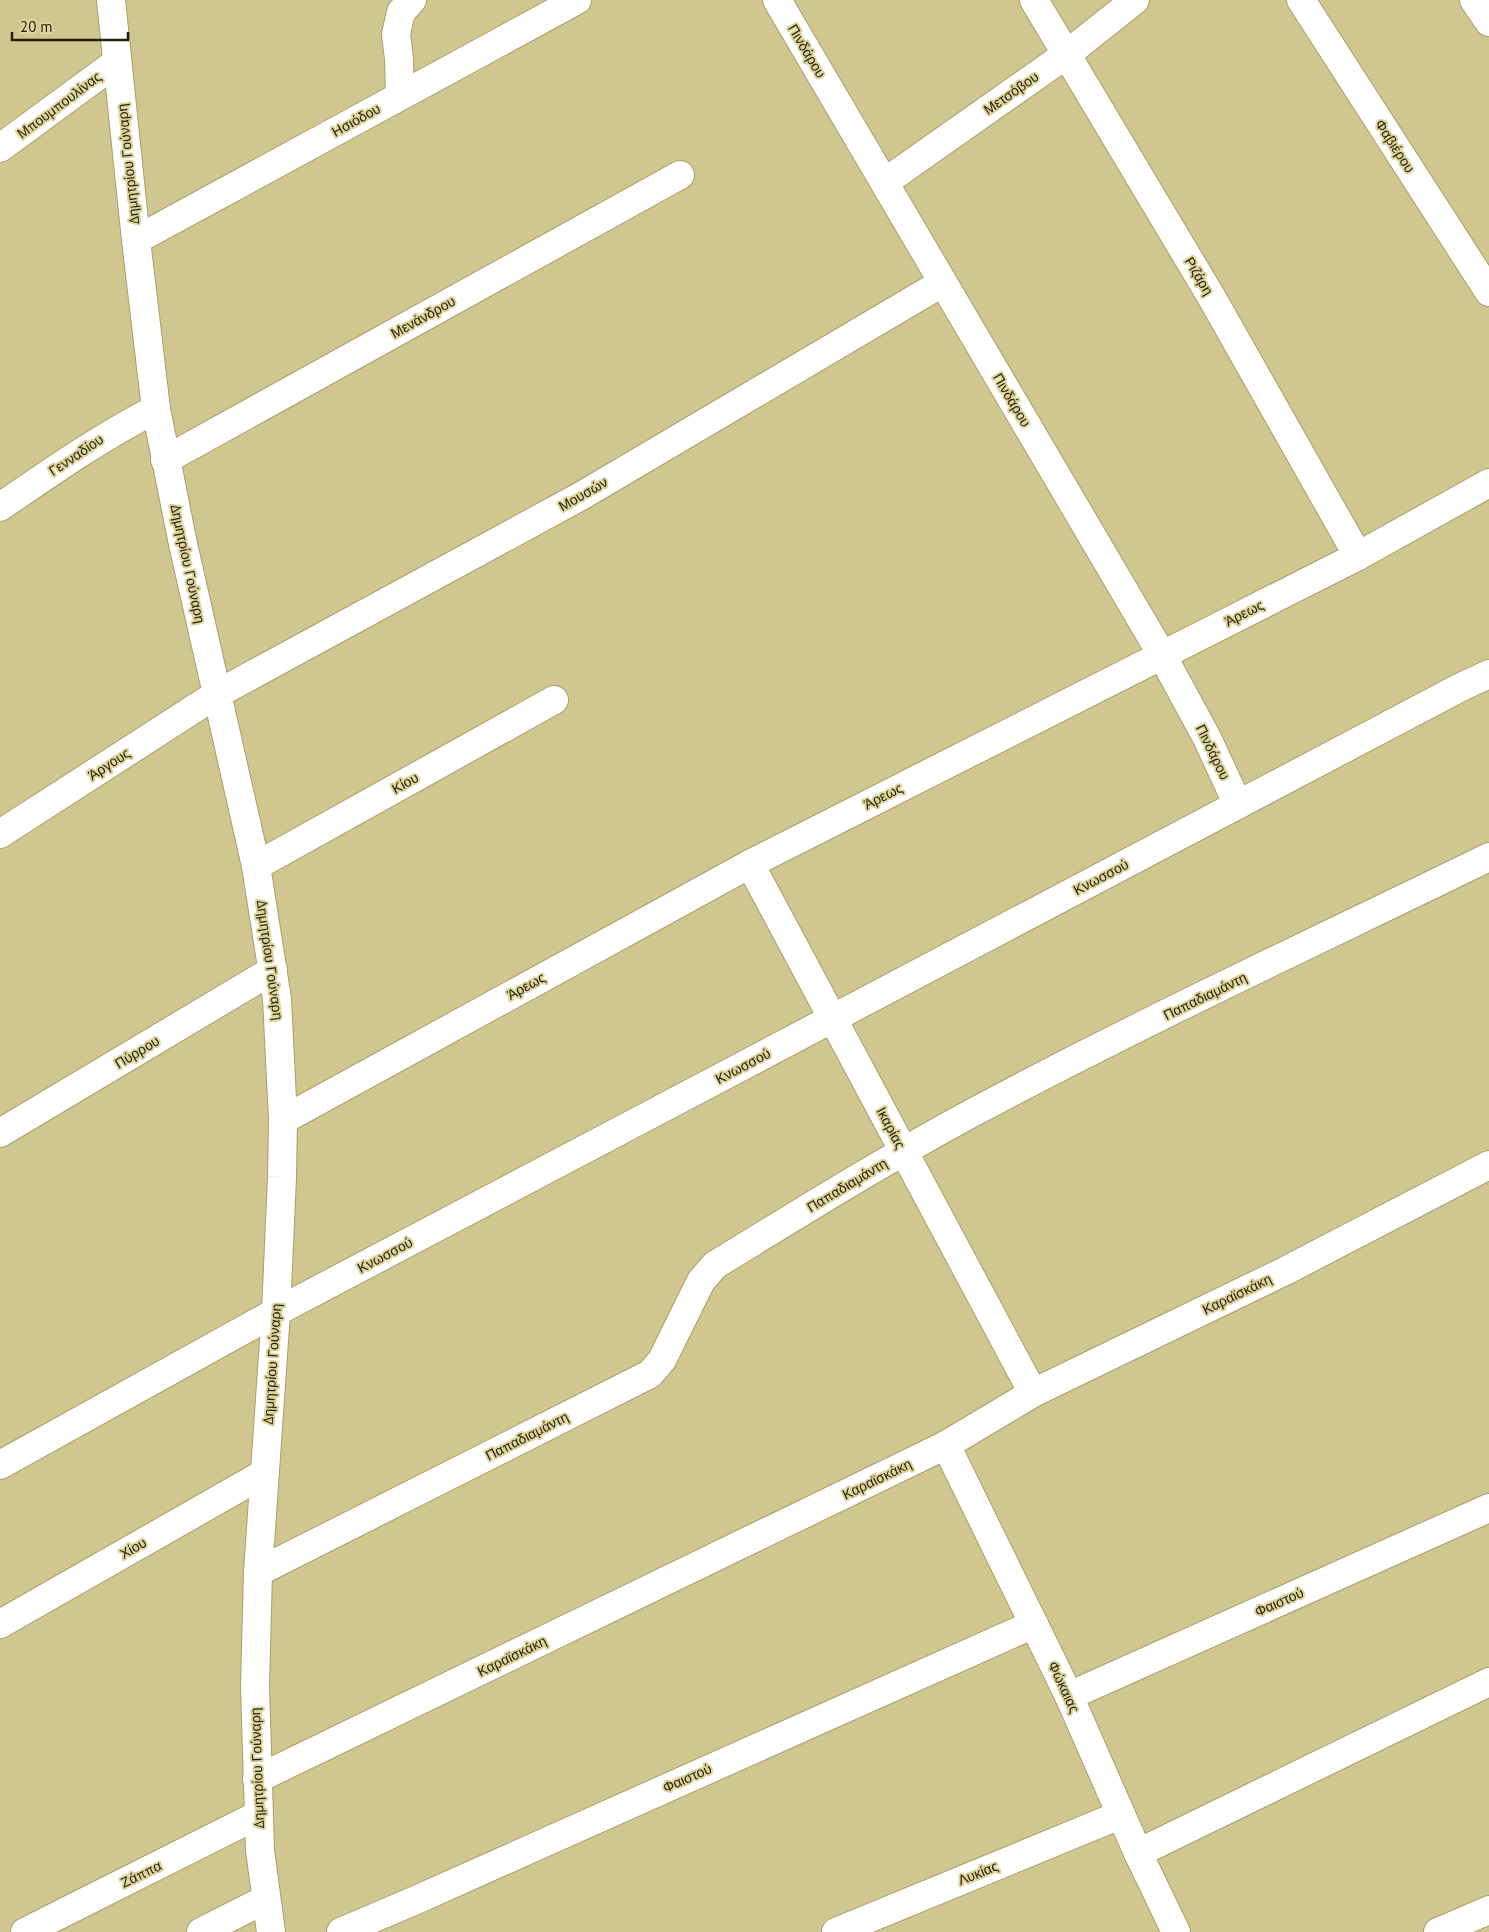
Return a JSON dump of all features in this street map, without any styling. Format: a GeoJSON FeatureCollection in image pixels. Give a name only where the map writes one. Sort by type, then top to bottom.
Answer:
{"type":"FeatureCollection","features":[{"type":"Feature","properties":{"kind":"street","name":"Δημητρίου Γούναρη"},"geometry":{"type":"LineString","coordinates":[[111,0],[156,409],[165,460],[256,866],[273,970],[280,1035],[283,1120],[276,1312],[258,1572],[255,1686],[260,1850],[271,1932]]}},
{"type":"Feature","properties":{"kind":"street"},"geometry":{"type":"LineString","coordinates":[[400,96],[396,34],[401,12],[412,0]]}},
{"type":"Feature","properties":{"kind":"street","name":"Ησιόδου"},"geometry":{"type":"LineString","coordinates":[[136,240],[576,0]]}},
{"type":"Feature","properties":{"kind":"street","name":"Πινδάρου"},"geometry":{"type":"LineString","coordinates":[[777,0],[1162,655],[1207,738],[1238,805]]}},
{"type":"Feature","properties":{"kind":"street","name":"Ριζάρη"},"geometry":{"type":"LineString","coordinates":[[1034,0],[1212,298],[1358,556]]}},
{"type":"Feature","properties":{"kind":"street","name":"Μετσόβου"},"geometry":{"type":"LineString","coordinates":[[885,182],[1067,54],[1135,0]]}},
{"type":"Feature","properties":{"kind":"street","name":"Φαβιέρου"},"geometry":{"type":"LineString","coordinates":[[1300,0],[1489,292]]}},
{"type":"Feature","properties":{"kind":"street"},"geometry":{"type":"LineString","coordinates":[[1474,0],[1489,22]]}},
{"type":"Feature","properties":{"kind":"street","name":"Μπουμπουλίνας"},"geometry":{"type":"LineString","coordinates":[[0,148],[117,62]]}},
{"type":"Feature","properties":{"kind":"street","name":"Μενάνδρου"},"geometry":{"type":"LineString","coordinates":[[165,460],[680,175]]}},
{"type":"Feature","properties":{"kind":"street","name":"Μουσών"},"geometry":{"type":"LineString","coordinates":[[218,694],[581,496],[942,283]]}},
{"type":"Feature","properties":{"kind":"street","name":"Γενναδίου"},"geometry":{"type":"LineString","coordinates":[[0,508],[91,444],[121,426],[156,409]]}},
{"type":"Feature","properties":{"kind":"street","name":"Άρεως"},"geometry":{"type":"LineString","coordinates":[[283,1120],[750,864],[1358,556],[1489,483]]}},
{"type":"Feature","properties":{"kind":"street","name":"Κνωσσού"},"geometry":{"type":"LineString","coordinates":[[0,1465],[276,1312],[1461,687],[1489,674]]}},
{"type":"Feature","properties":{"kind":"street","name":"Άργους"},"geometry":{"type":"LineString","coordinates":[[0,834],[218,694]]}},
{"type":"Feature","properties":{"kind":"street","name":"Κίου"},"geometry":{"type":"LineString","coordinates":[[256,866],[554,700]]}},
{"type":"Feature","properties":{"kind":"street","name":"Παπαδιαμάντη"},"geometry":{"type":"LineString","coordinates":[[258,1572],[650,1374],[662,1360],[701,1281],[715,1265],[903,1151],[974,1112],[1112,1042],[1489,857]]}},
{"type":"Feature","properties":{"kind":"street","name":"Ικαρίας"},"geometry":{"type":"LineString","coordinates":[[750,864],[1033,1393]]}},
{"type":"Feature","properties":{"kind":"street","name":"Πύρρου"},"geometry":{"type":"LineString","coordinates":[[0,1133],[273,970]]}},
{"type":"Feature","properties":{"kind":"street","name":"Καραϊσκάκη"},"geometry":{"type":"LineString","coordinates":[[257,1779],[946,1446],[1033,1393],[1285,1271],[1489,1165]]}},
{"type":"Feature","properties":{"kind":"street","name":"Φώκαιας"},"geometry":{"type":"LineString","coordinates":[[946,1446],[1069,1696],[1120,1815],[1176,1932]]}},
{"type":"Feature","properties":{"kind":"street","name":"Χίου"},"geometry":{"type":"LineString","coordinates":[[0,1624],[265,1473]]}},
{"type":"Feature","properties":{"kind":"street","name":"Φαιστού"},"geometry":{"type":"LineString","coordinates":[[1069,1696],[1489,1508]]}},
{"type":"Feature","properties":{"kind":"street","name":"Φαιστού"},"geometry":{"type":"LineString","coordinates":[[341,1932],[1034,1624]]}},
{"type":"Feature","properties":{"kind":"street"},"geometry":{"type":"LineString","coordinates":[[1138,1853],[1489,1682]]}},
{"type":"Feature","properties":{"kind":"street","name":"Λυκίας"},"geometry":{"type":"LineString","coordinates":[[838,1932],[1120,1815]]}},
{"type":"Feature","properties":{"kind":"street","name":"Ζάππα"},"geometry":{"type":"LineString","coordinates":[[25,1932],[258,1816]]}},
{"type":"Feature","properties":{"kind":"street"},"geometry":{"type":"LineString","coordinates":[[201,1932],[266,1899]]}},
{"type":"Feature","properties":{"kind":"street"},"geometry":{"type":"LineString","coordinates":[[1438,1932],[1489,1910]]}}]}
